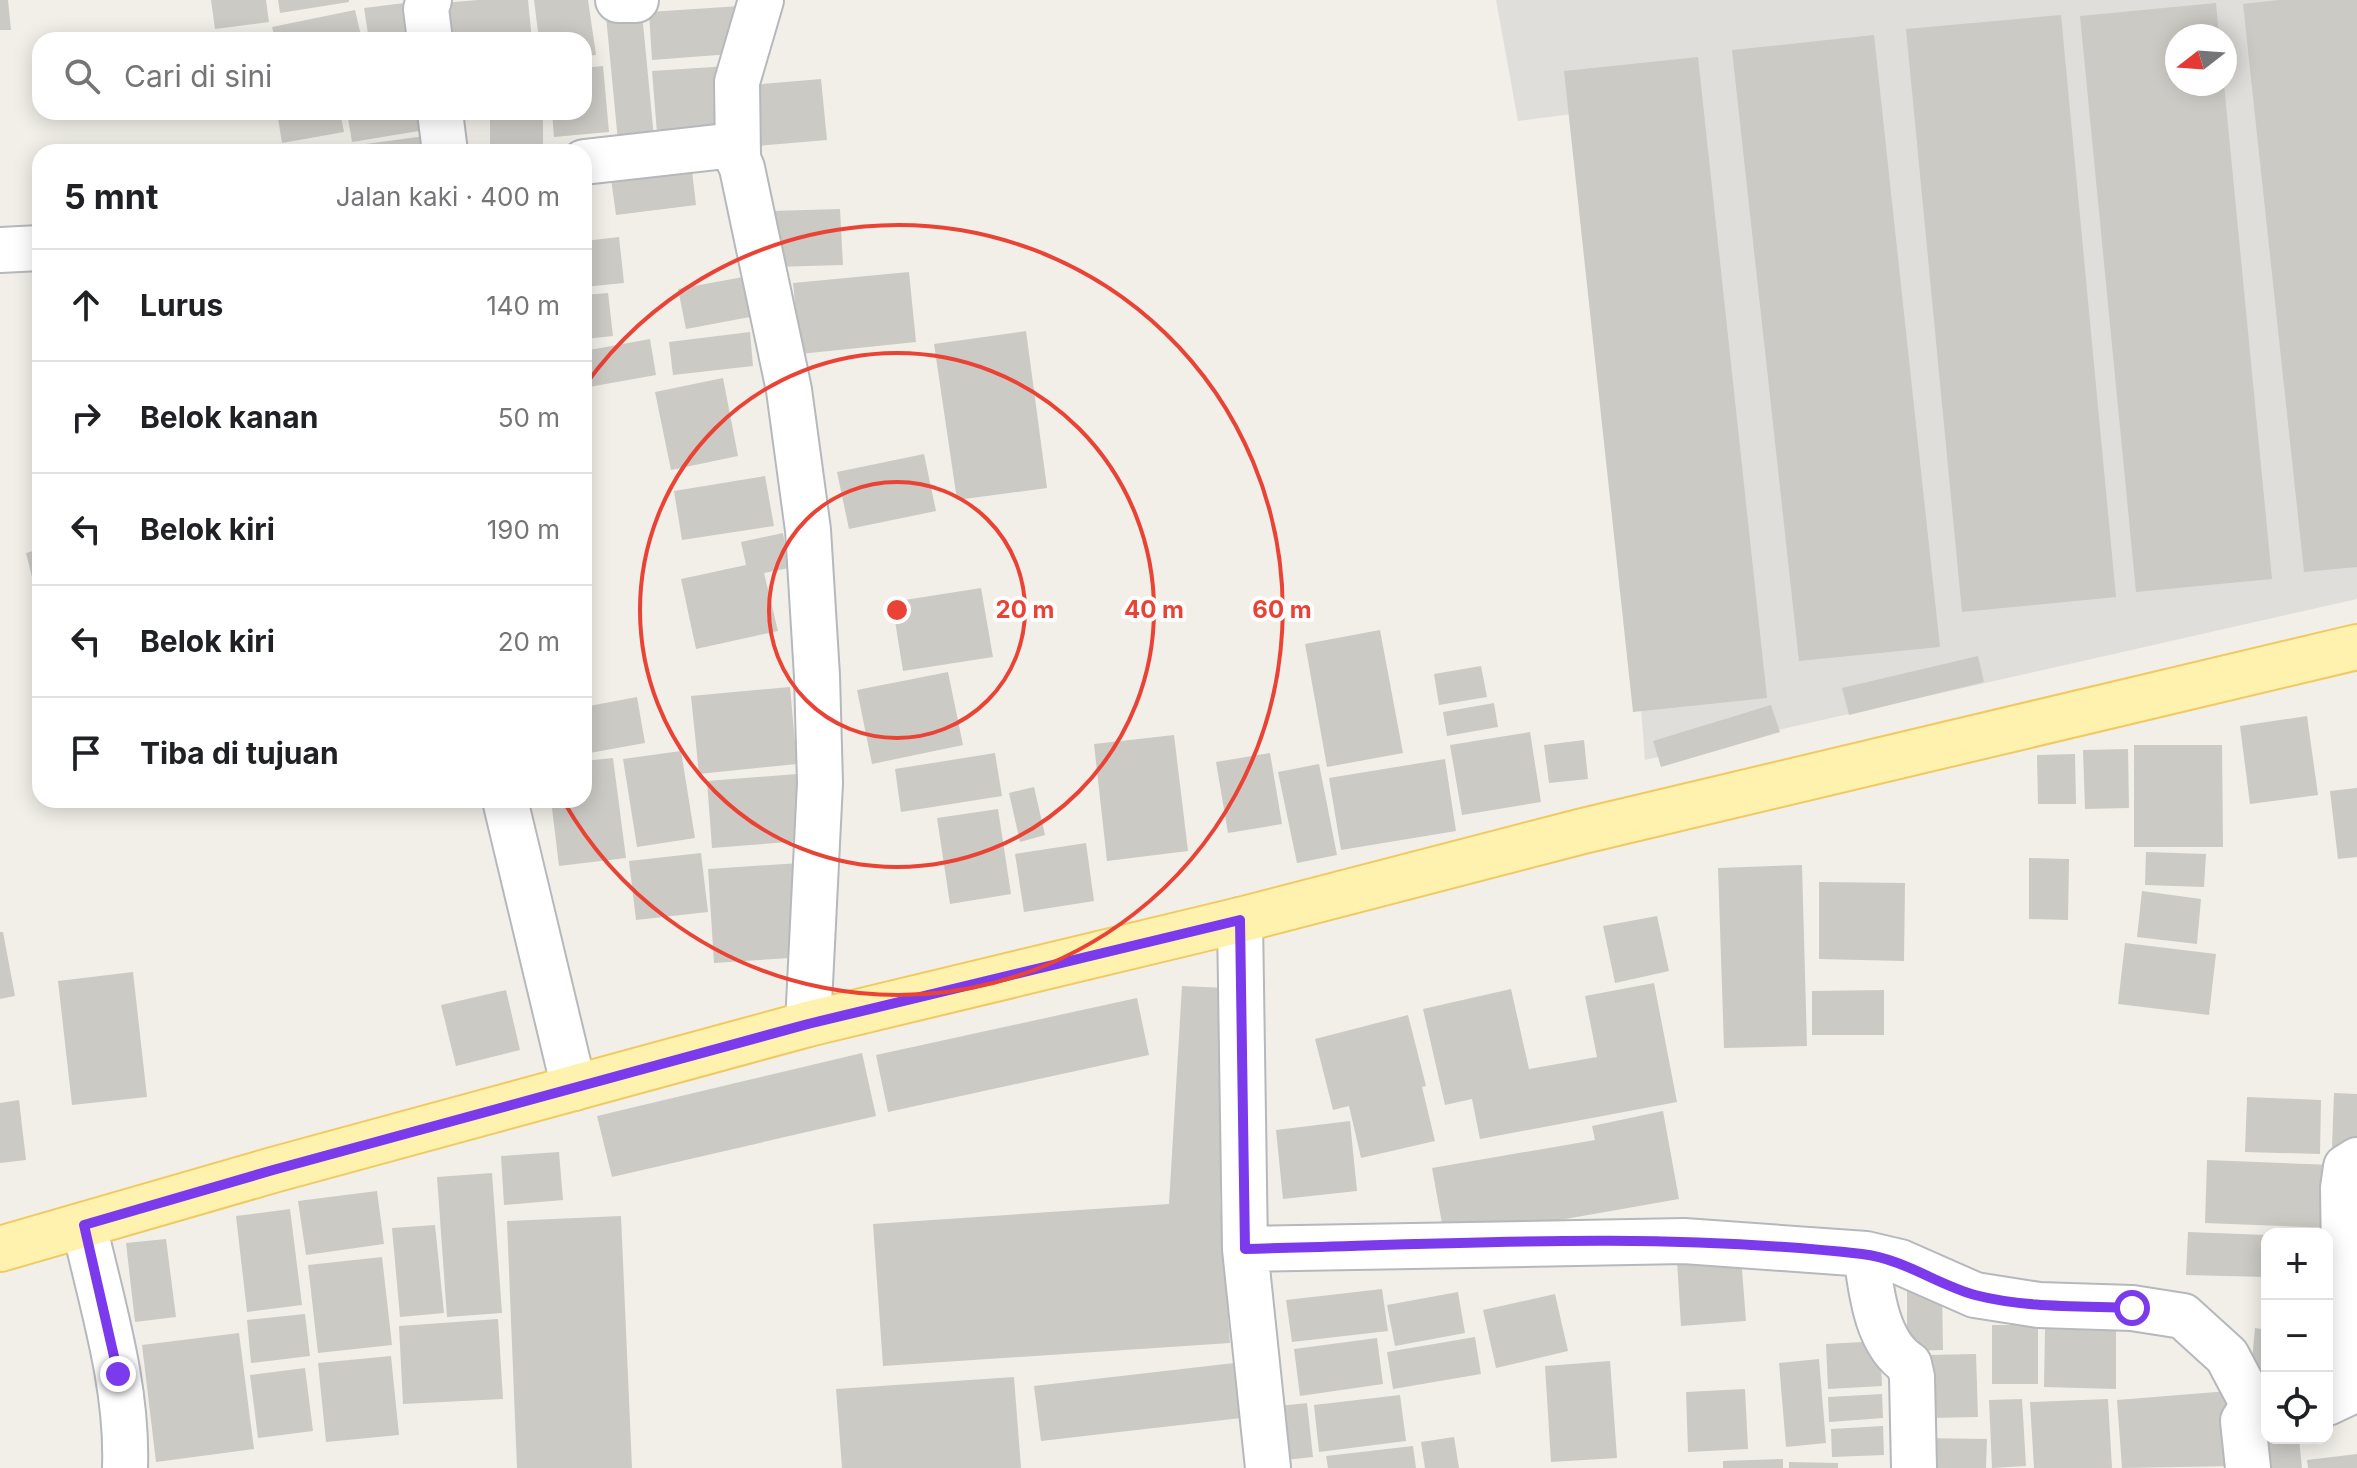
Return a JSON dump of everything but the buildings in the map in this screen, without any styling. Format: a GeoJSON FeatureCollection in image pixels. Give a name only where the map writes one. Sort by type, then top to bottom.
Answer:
{"type":"FeatureCollection","features":[{"type":"Feature","properties":{"kind":"main road"},"geometry":{"type":"LineString","coordinates":[[0,1249],[273,1170],[808,1024],[1240,920],[1583,831],[2357,647]]}},
{"type":"Feature","properties":{"kind":"street"},"geometry":{"type":"LineString","coordinates":[[429,0],[426,9],[429,32]]}},
{"type":"Feature","properties":{"kind":"street"},"geometry":{"type":"LineString","coordinates":[[618,0],[636,0]]}},
{"type":"Feature","properties":{"kind":"street"},"geometry":{"type":"LineString","coordinates":[[761,0],[737,82],[738,156],[789,390],[808,530],[820,783],[808,1024]]}},
{"type":"Feature","properties":{"kind":"street"},"geometry":{"type":"LineString","coordinates":[[441,120],[444,144]]}},
{"type":"Feature","properties":{"kind":"street"},"geometry":{"type":"LineString","coordinates":[[592,161],[726,146],[731,147],[738,156]]}},
{"type":"Feature","properties":{"kind":"street"},"geometry":{"type":"LineString","coordinates":[[0,250],[32,248]]}},
{"type":"Feature","properties":{"kind":"street"},"geometry":{"type":"LineString","coordinates":[[507,808],[574,1088]]}},
{"type":"Feature","properties":{"kind":"street"},"geometry":{"type":"LineString","coordinates":[[1240,920],[1245,1249],[1268,1468]]}},
{"type":"Feature","properties":{"kind":"street"},"geometry":{"type":"LineString","coordinates":[[2333,1400],[2346,1394],[2343,1188],[2346,1167],[2357,1160]]}},
{"type":"Feature","properties":{"kind":"street"},"geometry":{"type":"LineString","coordinates":[[84,1225],[118,1374],[126,1437],[125,1468]]}},
{"type":"Feature","properties":{"kind":"street"},"geometry":{"type":"LineString","coordinates":[[1245,1249],[1684,1241],[1866,1254],[1900,1262],[1975,1295],[2039,1305],[2132,1308],[2183,1316],[2227,1356],[2260,1405],[2243,1421],[2248,1468]]}},
{"type":"Feature","properties":{"kind":"street"},"geometry":{"type":"LineString","coordinates":[[1866,1254],[1879,1318],[1898,1357],[1909,1364],[1912,1377],[1914,1468]]}},
{"type":"Feature","properties":{"kind":"shaded area"},"geometry":{"type":"Polygon","coordinates":[[[1496,0],[2357,0],[2357,599],[1645,760],[1595,111],[1518,121],[1496,0]]]}},
{"type":"Feature","properties":{"kind":"route"},"geometry":{"type":"LineString","coordinates":[[118,1374],[84,1225],[273,1170],[808,1024],[1240,920],[1245,1249],[1684,1241],[1785,1246],[1866,1254],[1900,1262],[1975,1295],[2039,1305],[2132,1308]]}}]}
